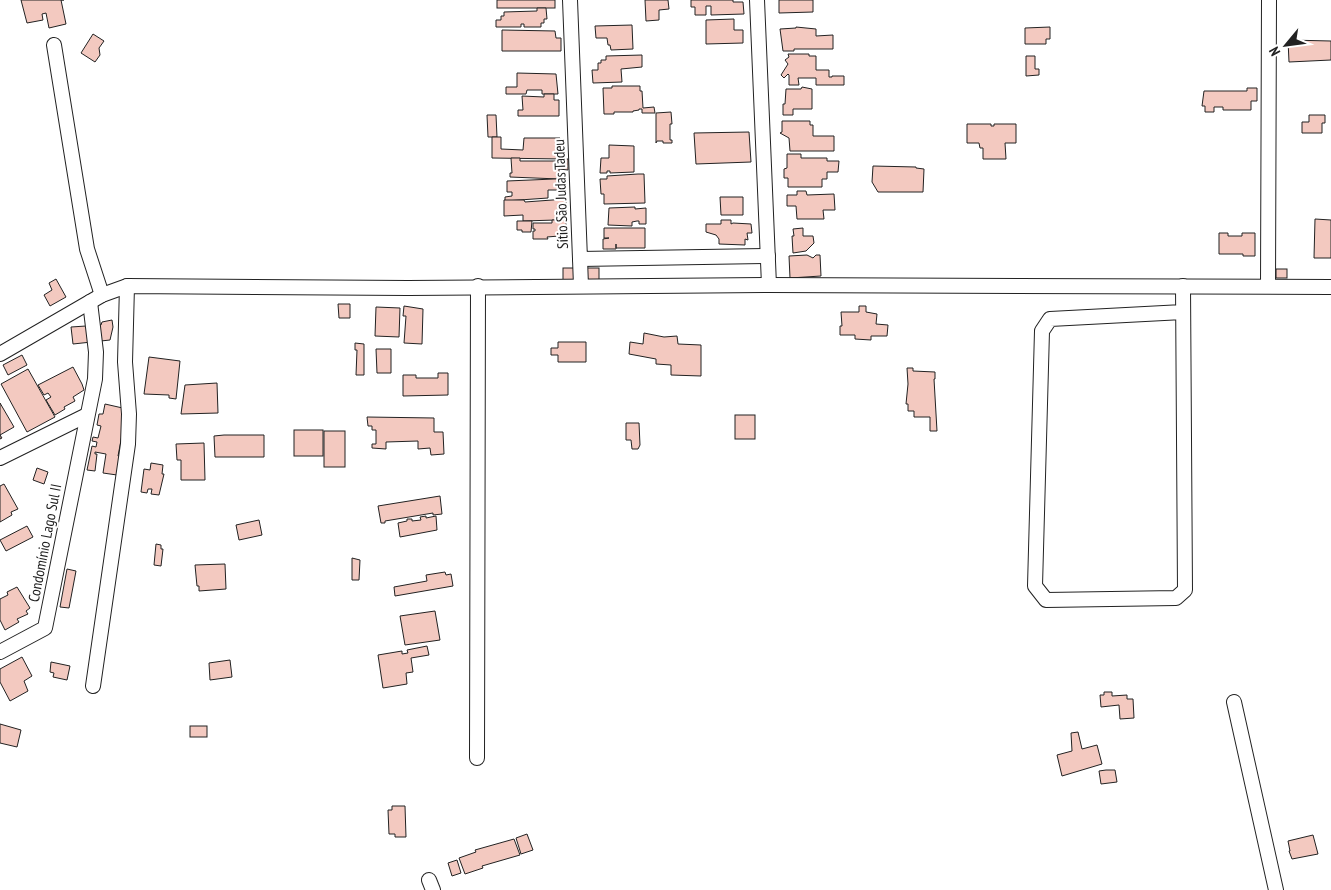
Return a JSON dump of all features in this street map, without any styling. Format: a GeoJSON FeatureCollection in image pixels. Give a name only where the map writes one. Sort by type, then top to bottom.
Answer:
{"type":"FeatureCollection","features":[{"type":"Feature","properties":{"kind":"street","name":"Sítio São Judas Tadeu"},"geometry":{"type":"LineString","coordinates":[[570,0],[580,259],[768,256]]}},
{"type":"Feature","properties":{"kind":"street"},"geometry":{"type":"LineString","coordinates":[[757,0],[770,285]]}},
{"type":"Feature","properties":{"kind":"street"},"geometry":{"type":"LineString","coordinates":[[1268,286],[1269,0]]}},
{"type":"Feature","properties":{"kind":"street","name":"Condomínio Lago Sul II"},"geometry":{"type":"LineString","coordinates":[[0,652],[45,628],[95,379],[96,299],[54,45]]}},
{"type":"Feature","properties":{"kind":"street"},"geometry":{"type":"LineString","coordinates":[[580,259],[581,286]]}},
{"type":"Feature","properties":{"kind":"street"},"geometry":{"type":"LineString","coordinates":[[0,354],[96,299],[127,286],[281,288],[770,285],[1331,287]]}},
{"type":"Feature","properties":{"kind":"street"},"geometry":{"type":"LineString","coordinates":[[93,686],[128,444],[129,414],[125,362],[127,286]]}},
{"type":"Feature","properties":{"kind":"street"},"geometry":{"type":"LineString","coordinates":[[478,286],[478,758]]}},
{"type":"Feature","properties":{"kind":"street"},"geometry":{"type":"LineString","coordinates":[[1183,286],[1186,590],[1176,598],[1046,600],[1035,586],[1042,331],[1050,319],[1183,312]]}},
{"type":"Feature","properties":{"kind":"street"},"geometry":{"type":"LineString","coordinates":[[0,458],[87,415]]}},
{"type":"Feature","properties":{"kind":"street"},"geometry":{"type":"LineString","coordinates":[[1234,702],[1276,890]]}},
{"type":"Feature","properties":{"kind":"building"},"geometry":{"type":"Polygon","coordinates":[[[21,0],[61,0],[66,24],[49,28],[46,13],[42,14],[43,20],[27,23],[21,0]]]}},
{"type":"Feature","properties":{"kind":"building"},"geometry":{"type":"Polygon","coordinates":[[[497,0],[555,0],[555,8],[497,8],[497,0]]]}},
{"type":"Feature","properties":{"kind":"building"},"geometry":{"type":"Polygon","coordinates":[[[645,0],[668,0],[669,9],[659,10],[659,20],[646,21],[645,0]]]}},
{"type":"Feature","properties":{"kind":"building"},"geometry":{"type":"Polygon","coordinates":[[[691,0],[733,0],[733,2],[743,2],[744,14],[711,15],[711,6],[706,6],[706,15],[695,15],[695,7],[691,7],[691,0]]]}},
{"type":"Feature","properties":{"kind":"building"},"geometry":{"type":"Polygon","coordinates":[[[779,0],[813,0],[813,12],[779,13],[779,0]]]}},
{"type":"Feature","properties":{"kind":"building"},"geometry":{"type":"Polygon","coordinates":[[[537,8],[546,8],[547,19],[544,19],[544,23],[541,23],[541,27],[524,27],[524,24],[521,24],[521,27],[496,27],[496,20],[501,20],[504,12],[537,11],[537,8]]]}},
{"type":"Feature","properties":{"kind":"building"},"geometry":{"type":"Polygon","coordinates":[[[734,19],[734,30],[743,30],[743,43],[706,44],[706,20],[734,19]]]}},
{"type":"Feature","properties":{"kind":"building"},"geometry":{"type":"Polygon","coordinates":[[[632,25],[633,49],[611,50],[607,38],[596,38],[595,26],[632,25]]]}},
{"type":"Feature","properties":{"kind":"building"},"geometry":{"type":"Polygon","coordinates":[[[796,27],[816,29],[816,36],[833,35],[833,49],[794,49],[794,51],[783,51],[780,29],[796,27]]]}},
{"type":"Feature","properties":{"kind":"building"},"geometry":{"type":"Polygon","coordinates":[[[1050,27],[1050,39],[1046,39],[1046,44],[1025,44],[1025,28],[1050,27]]]}},
{"type":"Feature","properties":{"kind":"building"},"geometry":{"type":"Polygon","coordinates":[[[502,30],[555,31],[556,38],[561,38],[561,51],[502,51],[502,30]]]}},
{"type":"Feature","properties":{"kind":"building"},"geometry":{"type":"Polygon","coordinates":[[[93,34],[104,41],[99,48],[100,55],[95,62],[81,53],[93,34]]]}},
{"type":"Feature","properties":{"kind":"building"},"geometry":{"type":"Polygon","coordinates":[[[1288,40],[1331,41],[1331,60],[1289,62],[1288,40]]]}},
{"type":"Feature","properties":{"kind":"building"},"geometry":{"type":"Polygon","coordinates":[[[788,54],[816,56],[816,70],[829,70],[829,77],[844,76],[844,85],[816,85],[816,78],[798,78],[799,85],[789,85],[789,75],[784,78],[781,75],[788,64],[785,60],[789,57],[788,54]]]}},
{"type":"Feature","properties":{"kind":"building"},"geometry":{"type":"Polygon","coordinates":[[[642,55],[642,67],[621,69],[622,82],[593,83],[592,70],[598,70],[598,63],[601,63],[601,60],[606,60],[606,56],[642,55]]]}},
{"type":"Feature","properties":{"kind":"building"},"geometry":{"type":"Polygon","coordinates":[[[1026,56],[1035,56],[1035,69],[1039,69],[1039,75],[1026,76],[1026,56]]]}},
{"type":"Feature","properties":{"kind":"building"},"geometry":{"type":"Polygon","coordinates":[[[517,73],[556,74],[558,94],[542,94],[542,90],[527,90],[526,94],[506,94],[506,87],[517,87],[517,73]]]}},
{"type":"Feature","properties":{"kind":"building"},"geometry":{"type":"Polygon","coordinates":[[[612,86],[640,86],[643,108],[654,107],[655,113],[642,113],[642,109],[639,109],[633,112],[604,114],[603,88],[612,88],[612,86]]]}},
{"type":"Feature","properties":{"kind":"building"},"geometry":{"type":"Polygon","coordinates":[[[802,87],[812,89],[812,109],[793,109],[793,115],[783,115],[786,89],[801,89],[802,87]]]}},
{"type":"Feature","properties":{"kind":"building"},"geometry":{"type":"Polygon","coordinates":[[[1247,88],[1257,88],[1257,101],[1251,101],[1251,110],[1223,110],[1223,107],[1214,107],[1214,112],[1205,112],[1205,106],[1202,106],[1204,91],[1247,91],[1247,88]]]}},
{"type":"Feature","properties":{"kind":"building"},"geometry":{"type":"Polygon","coordinates":[[[544,94],[554,94],[554,100],[559,100],[559,116],[518,116],[518,110],[523,110],[522,96],[544,97],[544,94]]]}},
{"type":"Feature","properties":{"kind":"building"},"geometry":{"type":"Polygon","coordinates":[[[671,112],[670,140],[672,140],[672,143],[657,141],[656,143],[656,113],[671,112]]]}},
{"type":"Feature","properties":{"kind":"building"},"geometry":{"type":"Polygon","coordinates":[[[487,115],[496,115],[497,137],[488,137],[487,115]]]}},
{"type":"Feature","properties":{"kind":"building"},"geometry":{"type":"Polygon","coordinates":[[[1309,115],[1325,115],[1325,123],[1322,123],[1322,133],[1302,133],[1302,122],[1309,122],[1309,115]]]}},
{"type":"Feature","properties":{"kind":"building"},"geometry":{"type":"Polygon","coordinates":[[[782,121],[810,121],[810,125],[813,125],[813,136],[834,136],[834,151],[790,151],[789,138],[780,133],[782,132],[782,121]]]}},
{"type":"Feature","properties":{"kind":"building"},"geometry":{"type":"Polygon","coordinates":[[[967,124],[991,124],[991,126],[994,126],[994,124],[1016,124],[1016,143],[1005,143],[1006,159],[983,159],[983,148],[980,148],[979,143],[967,143],[967,124]]]}},
{"type":"Feature","properties":{"kind":"building"},"geometry":{"type":"Polygon","coordinates":[[[749,132],[751,162],[696,164],[694,133],[749,132]]]}},
{"type":"Feature","properties":{"kind":"building"},"geometry":{"type":"Polygon","coordinates":[[[492,137],[501,137],[501,149],[523,150],[524,138],[560,138],[560,148],[563,148],[563,159],[492,158],[492,137]]]}},
{"type":"Feature","properties":{"kind":"building"},"geometry":{"type":"Polygon","coordinates":[[[609,145],[634,146],[634,172],[610,173],[610,171],[607,171],[607,173],[600,173],[601,158],[609,158],[609,145]]]}},
{"type":"Feature","properties":{"kind":"building"},"geometry":{"type":"Polygon","coordinates":[[[787,154],[801,154],[801,158],[827,158],[827,161],[839,161],[838,172],[827,172],[827,179],[822,179],[822,187],[788,187],[788,178],[784,178],[784,169],[787,168],[787,154]]]}},
{"type":"Feature","properties":{"kind":"building"},"geometry":{"type":"Polygon","coordinates":[[[511,158],[520,158],[520,161],[557,161],[557,159],[568,159],[568,170],[559,169],[559,179],[510,177],[510,173],[512,173],[511,158]]]}},
{"type":"Feature","properties":{"kind":"building"},"geometry":{"type":"Polygon","coordinates":[[[873,166],[916,167],[924,169],[923,192],[878,192],[872,182],[873,166]]]}},
{"type":"Feature","properties":{"kind":"building"},"geometry":{"type":"Polygon","coordinates":[[[644,174],[645,203],[604,204],[604,194],[601,194],[600,179],[607,179],[607,176],[644,174]]]}},
{"type":"Feature","properties":{"kind":"building"},"geometry":{"type":"Polygon","coordinates":[[[563,179],[564,193],[562,193],[562,190],[548,190],[548,198],[505,201],[505,197],[512,196],[512,192],[507,192],[507,181],[563,179]]]}},
{"type":"Feature","properties":{"kind":"building"},"geometry":{"type":"Polygon","coordinates":[[[797,191],[806,191],[807,195],[834,194],[835,210],[823,210],[824,219],[797,219],[796,206],[787,206],[787,195],[797,195],[797,191]]]}},
{"type":"Feature","properties":{"kind":"building"},"geometry":{"type":"Polygon","coordinates":[[[720,197],[743,197],[743,215],[721,215],[720,197]]]}},
{"type":"Feature","properties":{"kind":"building"},"geometry":{"type":"Polygon","coordinates":[[[566,199],[567,218],[523,221],[523,215],[504,216],[504,200],[524,200],[525,202],[566,199]]]}},
{"type":"Feature","properties":{"kind":"building"},"geometry":{"type":"Polygon","coordinates":[[[635,207],[635,209],[646,208],[646,224],[639,224],[639,221],[637,221],[632,222],[632,226],[608,225],[609,208],[635,207]]]}},
{"type":"Feature","properties":{"kind":"building"},"geometry":{"type":"Polygon","coordinates":[[[1315,219],[1331,220],[1331,258],[1314,258],[1315,219]]]}},
{"type":"Feature","properties":{"kind":"building"},"geometry":{"type":"Polygon","coordinates":[[[552,220],[566,220],[566,233],[547,237],[548,239],[533,239],[533,231],[535,229],[533,229],[533,223],[552,223],[552,220]]]}},
{"type":"Feature","properties":{"kind":"building"},"geometry":{"type":"Polygon","coordinates":[[[721,220],[731,220],[731,224],[751,224],[752,233],[747,233],[748,240],[745,239],[745,245],[719,244],[719,239],[716,235],[706,232],[706,224],[721,224],[721,220]]]}},
{"type":"Feature","properties":{"kind":"building"},"geometry":{"type":"Polygon","coordinates":[[[517,221],[532,221],[531,232],[517,230],[517,221]]]}},
{"type":"Feature","properties":{"kind":"building"},"geometry":{"type":"Polygon","coordinates":[[[604,228],[645,228],[645,248],[603,249],[603,239],[609,238],[604,238],[604,228]]]}},
{"type":"Feature","properties":{"kind":"building"},"geometry":{"type":"Polygon","coordinates":[[[803,228],[803,236],[813,236],[814,243],[806,251],[793,253],[793,229],[803,228]]]}},
{"type":"Feature","properties":{"kind":"building"},"geometry":{"type":"Polygon","coordinates":[[[1219,233],[1228,233],[1228,236],[1242,236],[1242,233],[1255,233],[1255,256],[1219,254],[1219,233]]]}},
{"type":"Feature","properties":{"kind":"building"},"geometry":{"type":"Polygon","coordinates":[[[807,255],[813,258],[816,255],[820,255],[821,276],[790,278],[789,256],[807,255]]]}},
{"type":"Feature","properties":{"kind":"building"},"geometry":{"type":"Polygon","coordinates":[[[563,268],[599,268],[599,281],[563,281],[563,268]]]}},
{"type":"Feature","properties":{"kind":"building"},"geometry":{"type":"Polygon","coordinates":[[[1276,269],[1287,269],[1287,278],[1276,278],[1276,269]]]}},
{"type":"Feature","properties":{"kind":"building"},"geometry":{"type":"Polygon","coordinates":[[[56,279],[66,297],[50,306],[44,295],[52,290],[49,283],[56,279]]]}},
{"type":"Feature","properties":{"kind":"building"},"geometry":{"type":"Polygon","coordinates":[[[338,304],[350,304],[350,318],[339,318],[338,304]]]}},
{"type":"Feature","properties":{"kind":"building"},"geometry":{"type":"Polygon","coordinates":[[[404,306],[423,309],[422,344],[404,343],[406,316],[403,316],[404,306]]]}},
{"type":"Feature","properties":{"kind":"building"},"geometry":{"type":"Polygon","coordinates":[[[859,306],[866,306],[866,312],[877,314],[876,324],[888,325],[887,336],[871,336],[871,340],[855,339],[855,335],[840,335],[840,326],[842,326],[841,312],[859,312],[859,306]]]}},
{"type":"Feature","properties":{"kind":"building"},"geometry":{"type":"Polygon","coordinates":[[[376,307],[400,308],[399,337],[375,336],[376,307]]]}},
{"type":"Feature","properties":{"kind":"building"},"geometry":{"type":"Polygon","coordinates":[[[112,320],[113,327],[110,340],[73,344],[71,327],[101,325],[102,322],[112,320]]]}},
{"type":"Feature","properties":{"kind":"building"},"geometry":{"type":"Polygon","coordinates":[[[644,333],[664,337],[677,336],[678,344],[701,345],[701,376],[671,375],[671,365],[656,364],[656,359],[629,354],[630,342],[643,344],[644,333]]]}},
{"type":"Feature","properties":{"kind":"building"},"geometry":{"type":"Polygon","coordinates":[[[558,342],[586,342],[586,362],[558,362],[558,355],[551,355],[551,348],[558,348],[558,342]]]}},
{"type":"Feature","properties":{"kind":"building"},"geometry":{"type":"Polygon","coordinates":[[[355,343],[364,344],[364,375],[356,375],[357,350],[355,350],[355,343]]]}},
{"type":"Feature","properties":{"kind":"building"},"geometry":{"type":"Polygon","coordinates":[[[376,349],[391,349],[391,373],[377,373],[376,349]]]}},
{"type":"Feature","properties":{"kind":"building"},"geometry":{"type":"Polygon","coordinates":[[[22,355],[27,365],[8,375],[3,365],[22,355]]]}},
{"type":"Feature","properties":{"kind":"building"},"geometry":{"type":"Polygon","coordinates":[[[149,357],[180,361],[176,399],[169,398],[169,395],[144,394],[149,357]]]}},
{"type":"Feature","properties":{"kind":"building"},"geometry":{"type":"Polygon","coordinates":[[[73,367],[84,390],[73,397],[75,401],[55,415],[46,400],[51,397],[48,393],[44,395],[38,385],[73,367]]]}},
{"type":"Feature","properties":{"kind":"building"},"geometry":{"type":"Polygon","coordinates":[[[907,368],[913,368],[913,371],[935,372],[937,431],[930,431],[930,417],[914,417],[914,411],[908,411],[908,404],[906,404],[907,368]]]}},
{"type":"Feature","properties":{"kind":"building"},"geometry":{"type":"Polygon","coordinates":[[[28,369],[55,417],[27,432],[1,384],[28,369]]]}},
{"type":"Feature","properties":{"kind":"building"},"geometry":{"type":"Polygon","coordinates":[[[438,373],[448,373],[448,395],[403,396],[403,375],[416,375],[416,378],[438,378],[438,373]]]}},
{"type":"Feature","properties":{"kind":"building"},"geometry":{"type":"Polygon","coordinates":[[[217,383],[218,413],[181,414],[185,385],[217,383]]]}},
{"type":"Feature","properties":{"kind":"building"},"geometry":{"type":"Polygon","coordinates":[[[0,403],[14,427],[0,435],[0,403]]]}},
{"type":"Feature","properties":{"kind":"building"},"geometry":{"type":"Polygon","coordinates":[[[105,404],[127,409],[118,456],[127,458],[117,475],[103,473],[106,454],[95,452],[97,454],[95,471],[87,470],[92,446],[96,447],[97,442],[92,441],[93,437],[98,438],[101,426],[97,425],[99,414],[103,414],[105,404]]]}},
{"type":"Feature","properties":{"kind":"building"},"geometry":{"type":"Polygon","coordinates":[[[735,415],[755,415],[755,439],[735,439],[735,415]]]}},
{"type":"Feature","properties":{"kind":"building"},"geometry":{"type":"Polygon","coordinates":[[[367,417],[434,418],[434,432],[443,432],[444,454],[431,455],[430,448],[418,449],[418,441],[386,442],[386,449],[372,448],[372,444],[376,444],[376,430],[372,430],[372,426],[368,426],[367,417]]]}},
{"type":"Feature","properties":{"kind":"building"},"geometry":{"type":"Polygon","coordinates":[[[626,423],[639,423],[640,445],[638,449],[632,449],[631,440],[626,440],[626,423]]]}},
{"type":"Feature","properties":{"kind":"building"},"geometry":{"type":"Polygon","coordinates":[[[294,430],[323,430],[323,456],[294,456],[294,430]]]}},
{"type":"Feature","properties":{"kind":"building"},"geometry":{"type":"Polygon","coordinates":[[[324,431],[345,431],[345,467],[324,467],[324,431]]]}},
{"type":"Feature","properties":{"kind":"building"},"geometry":{"type":"Polygon","coordinates":[[[264,435],[264,457],[215,457],[214,436],[264,435]]]}},
{"type":"Feature","properties":{"kind":"building"},"geometry":{"type":"Polygon","coordinates":[[[204,443],[205,480],[181,480],[181,460],[177,460],[176,444],[204,443]]]}},
{"type":"Feature","properties":{"kind":"building"},"geometry":{"type":"Polygon","coordinates":[[[151,463],[163,465],[162,474],[164,474],[159,495],[151,494],[152,489],[148,489],[147,493],[141,492],[144,469],[150,470],[151,463]]]}},
{"type":"Feature","properties":{"kind":"building"},"geometry":{"type":"Polygon","coordinates":[[[37,468],[48,472],[44,484],[33,480],[37,468]]]}},
{"type":"Feature","properties":{"kind":"building"},"geometry":{"type":"Polygon","coordinates":[[[4,484],[18,509],[11,512],[12,515],[0,522],[0,486],[4,484]]]}},
{"type":"Feature","properties":{"kind":"building"},"geometry":{"type":"Polygon","coordinates":[[[440,496],[442,514],[433,515],[433,513],[381,523],[378,506],[440,496]]]}},
{"type":"Feature","properties":{"kind":"building"},"geometry":{"type":"Polygon","coordinates":[[[426,516],[426,518],[436,516],[437,530],[400,537],[398,523],[407,521],[407,519],[412,519],[412,521],[421,520],[420,517],[426,516]]]}},
{"type":"Feature","properties":{"kind":"building"},"geometry":{"type":"Polygon","coordinates":[[[259,520],[262,535],[239,540],[236,525],[259,520]]]}},
{"type":"Feature","properties":{"kind":"building"},"geometry":{"type":"Polygon","coordinates":[[[27,526],[33,537],[6,551],[0,540],[27,526]]]}},
{"type":"Feature","properties":{"kind":"building"},"geometry":{"type":"Polygon","coordinates":[[[156,544],[161,545],[161,549],[163,549],[161,566],[154,565],[156,544]]]}},
{"type":"Feature","properties":{"kind":"building"},"geometry":{"type":"Polygon","coordinates":[[[352,558],[360,560],[359,580],[352,580],[352,558]]]}},
{"type":"Feature","properties":{"kind":"building"},"geometry":{"type":"Polygon","coordinates":[[[225,564],[226,589],[199,591],[195,565],[225,564]]]}},
{"type":"Feature","properties":{"kind":"building"},"geometry":{"type":"Polygon","coordinates":[[[67,569],[76,571],[69,608],[60,607],[67,569]]]}},
{"type":"Feature","properties":{"kind":"building"},"geometry":{"type":"Polygon","coordinates":[[[445,572],[446,575],[451,574],[453,586],[395,596],[394,587],[427,581],[426,575],[445,572]]]}},
{"type":"Feature","properties":{"kind":"building"},"geometry":{"type":"Polygon","coordinates":[[[17,587],[30,608],[26,611],[28,614],[17,619],[19,622],[5,630],[0,620],[0,599],[8,595],[7,592],[17,587]]]}},
{"type":"Feature","properties":{"kind":"building"},"geometry":{"type":"Polygon","coordinates":[[[435,611],[440,640],[405,645],[400,616],[435,611]]]}},
{"type":"Feature","properties":{"kind":"building"},"geometry":{"type":"Polygon","coordinates":[[[427,646],[429,655],[411,658],[413,672],[406,673],[407,684],[383,688],[378,655],[402,651],[402,654],[408,653],[407,650],[427,646]]]}},
{"type":"Feature","properties":{"kind":"building"},"geometry":{"type":"Polygon","coordinates":[[[22,657],[32,676],[24,681],[28,691],[10,701],[0,682],[0,669],[22,657]]]}},
{"type":"Feature","properties":{"kind":"building"},"geometry":{"type":"Polygon","coordinates":[[[230,660],[232,677],[210,680],[209,663],[230,660]]]}},
{"type":"Feature","properties":{"kind":"building"},"geometry":{"type":"Polygon","coordinates":[[[51,662],[70,666],[67,680],[53,677],[54,673],[50,672],[51,662]]]}},
{"type":"Feature","properties":{"kind":"building"},"geometry":{"type":"Polygon","coordinates":[[[1104,692],[1112,692],[1112,696],[1127,695],[1127,699],[1133,699],[1134,718],[1120,719],[1119,705],[1101,707],[1100,695],[1104,695],[1104,692]]]}},
{"type":"Feature","properties":{"kind":"building"},"geometry":{"type":"Polygon","coordinates":[[[0,724],[21,730],[17,747],[0,743],[0,724]]]}},
{"type":"Feature","properties":{"kind":"building"},"geometry":{"type":"Polygon","coordinates":[[[190,726],[207,726],[207,737],[190,737],[190,726]]]}},
{"type":"Feature","properties":{"kind":"building"},"geometry":{"type":"Polygon","coordinates":[[[1078,732],[1082,749],[1097,745],[1102,764],[1062,776],[1057,755],[1072,751],[1071,733],[1078,732]]]}},
{"type":"Feature","properties":{"kind":"building"},"geometry":{"type":"Polygon","coordinates":[[[1115,770],[1117,782],[1101,784],[1099,771],[1115,770]]]}},
{"type":"Feature","properties":{"kind":"building"},"geometry":{"type":"Polygon","coordinates":[[[392,806],[405,806],[406,837],[395,837],[395,834],[389,834],[388,810],[392,810],[392,806]]]}},
{"type":"Feature","properties":{"kind":"building"},"geometry":{"type":"Polygon","coordinates":[[[527,834],[533,850],[521,854],[516,838],[527,834]]]}},
{"type":"Feature","properties":{"kind":"building"},"geometry":{"type":"Polygon","coordinates":[[[1313,835],[1318,854],[1292,859],[1288,841],[1313,835]]]}},
{"type":"Feature","properties":{"kind":"building"},"geometry":{"type":"Polygon","coordinates":[[[514,839],[520,855],[482,866],[483,868],[465,874],[459,858],[476,852],[475,850],[514,839]]]}},
{"type":"Feature","properties":{"kind":"building"},"geometry":{"type":"Polygon","coordinates":[[[457,860],[461,873],[452,876],[448,863],[457,860]]]}}]}
